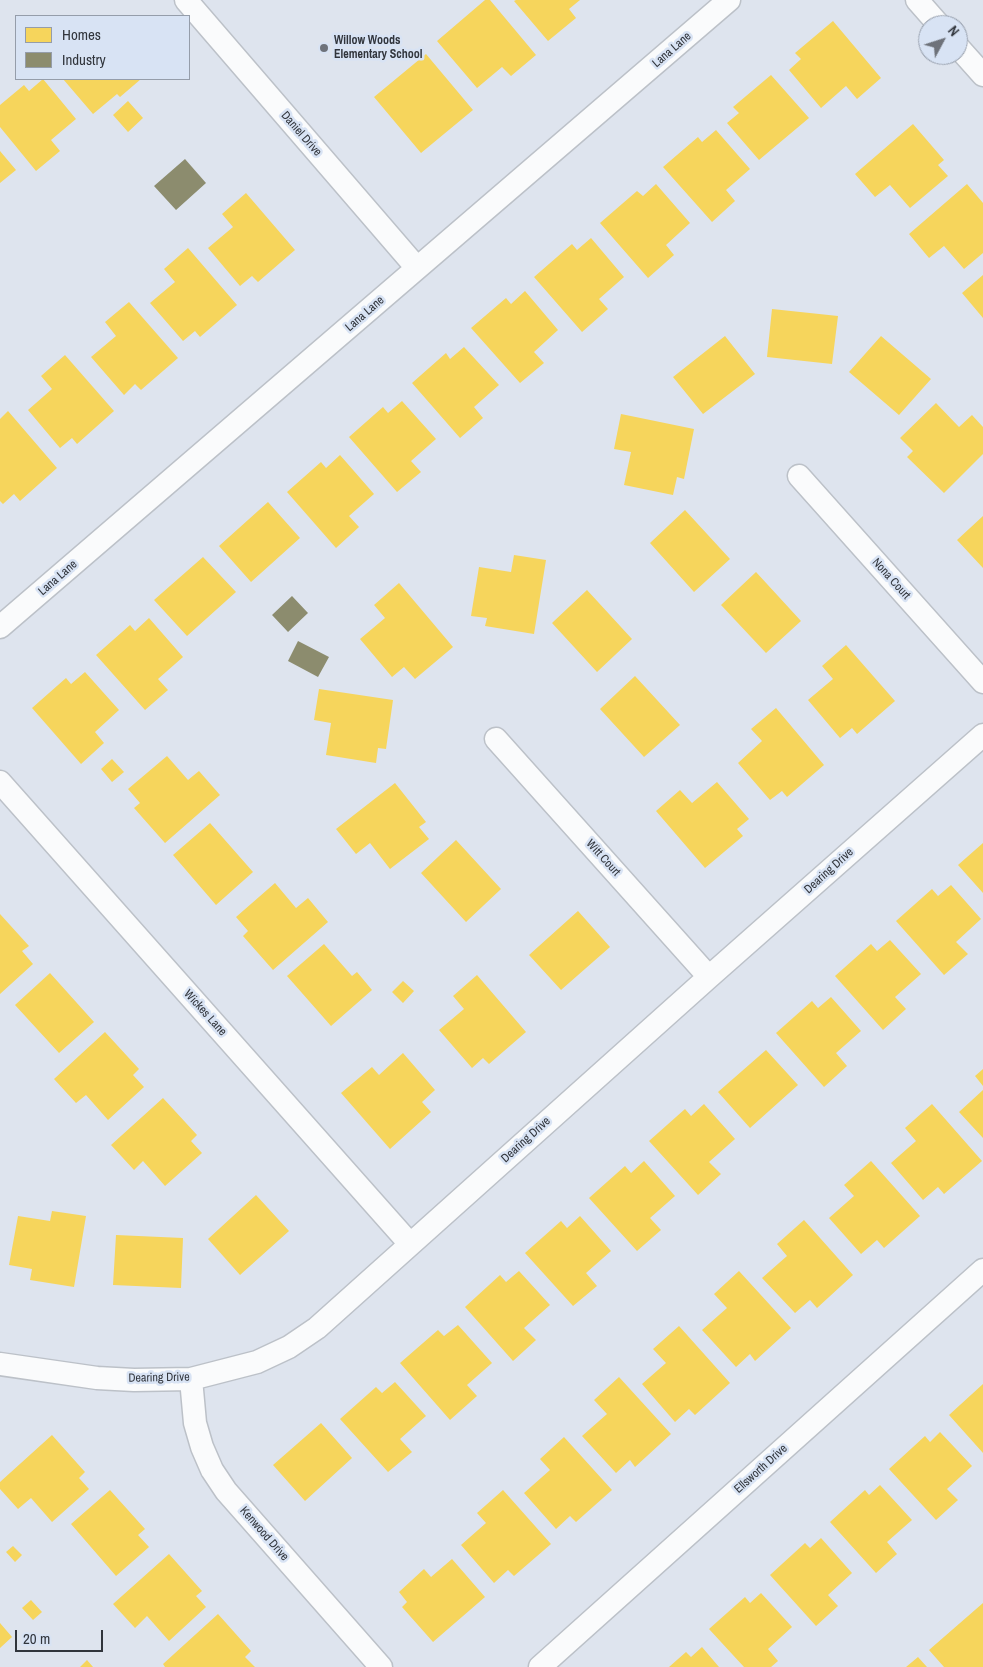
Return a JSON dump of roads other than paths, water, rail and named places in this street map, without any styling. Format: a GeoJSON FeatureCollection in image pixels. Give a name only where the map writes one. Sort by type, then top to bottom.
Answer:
{"type":"FeatureCollection","features":[{"type":"Feature","properties":{"kind":"street","name":"Daniel Drive"},"geometry":{"type":"LineString","coordinates":[[186,0],[417,268]]}},
{"type":"Feature","properties":{"kind":"street","name":"Lana Lane"},"geometry":{"type":"LineString","coordinates":[[0,627],[729,0]]}},
{"type":"Feature","properties":{"kind":"street"},"geometry":{"type":"LineString","coordinates":[[917,0],[930,15]]}},
{"type":"Feature","properties":{"kind":"street"},"geometry":{"type":"LineString","coordinates":[[968,58],[983,75]]}},
{"type":"Feature","properties":{"kind":"street","name":"Nona Court"},"geometry":{"type":"LineString","coordinates":[[799,476],[983,682]]}},
{"type":"Feature","properties":{"kind":"street","name":"Dearing Drive"},"geometry":{"type":"LineString","coordinates":[[0,1364],[97,1378],[134,1380],[190,1378],[256,1362],[289,1347],[317,1328],[710,976],[983,735]]}},
{"type":"Feature","properties":{"kind":"street","name":"Witt Court"},"geometry":{"type":"LineString","coordinates":[[496,739],[710,976]]}},
{"type":"Feature","properties":{"kind":"street","name":"Wickes Lane"},"geometry":{"type":"LineString","coordinates":[[0,782],[410,1244]]}},
{"type":"Feature","properties":{"kind":"street","name":"Ellsworth Drive"},"geometry":{"type":"LineString","coordinates":[[540,1667],[983,1270]]}},
{"type":"Feature","properties":{"kind":"street","name":"Kenwood Drive"},"geometry":{"type":"LineString","coordinates":[[190,1378],[195,1423],[202,1447],[212,1470],[226,1491],[381,1667]]}},
{"type":"Feature","properties":{"kind":"place","name":"Willow Woods Elementary School"},"geometry":{"type":"Point","coordinates":[324,48]}}]}
